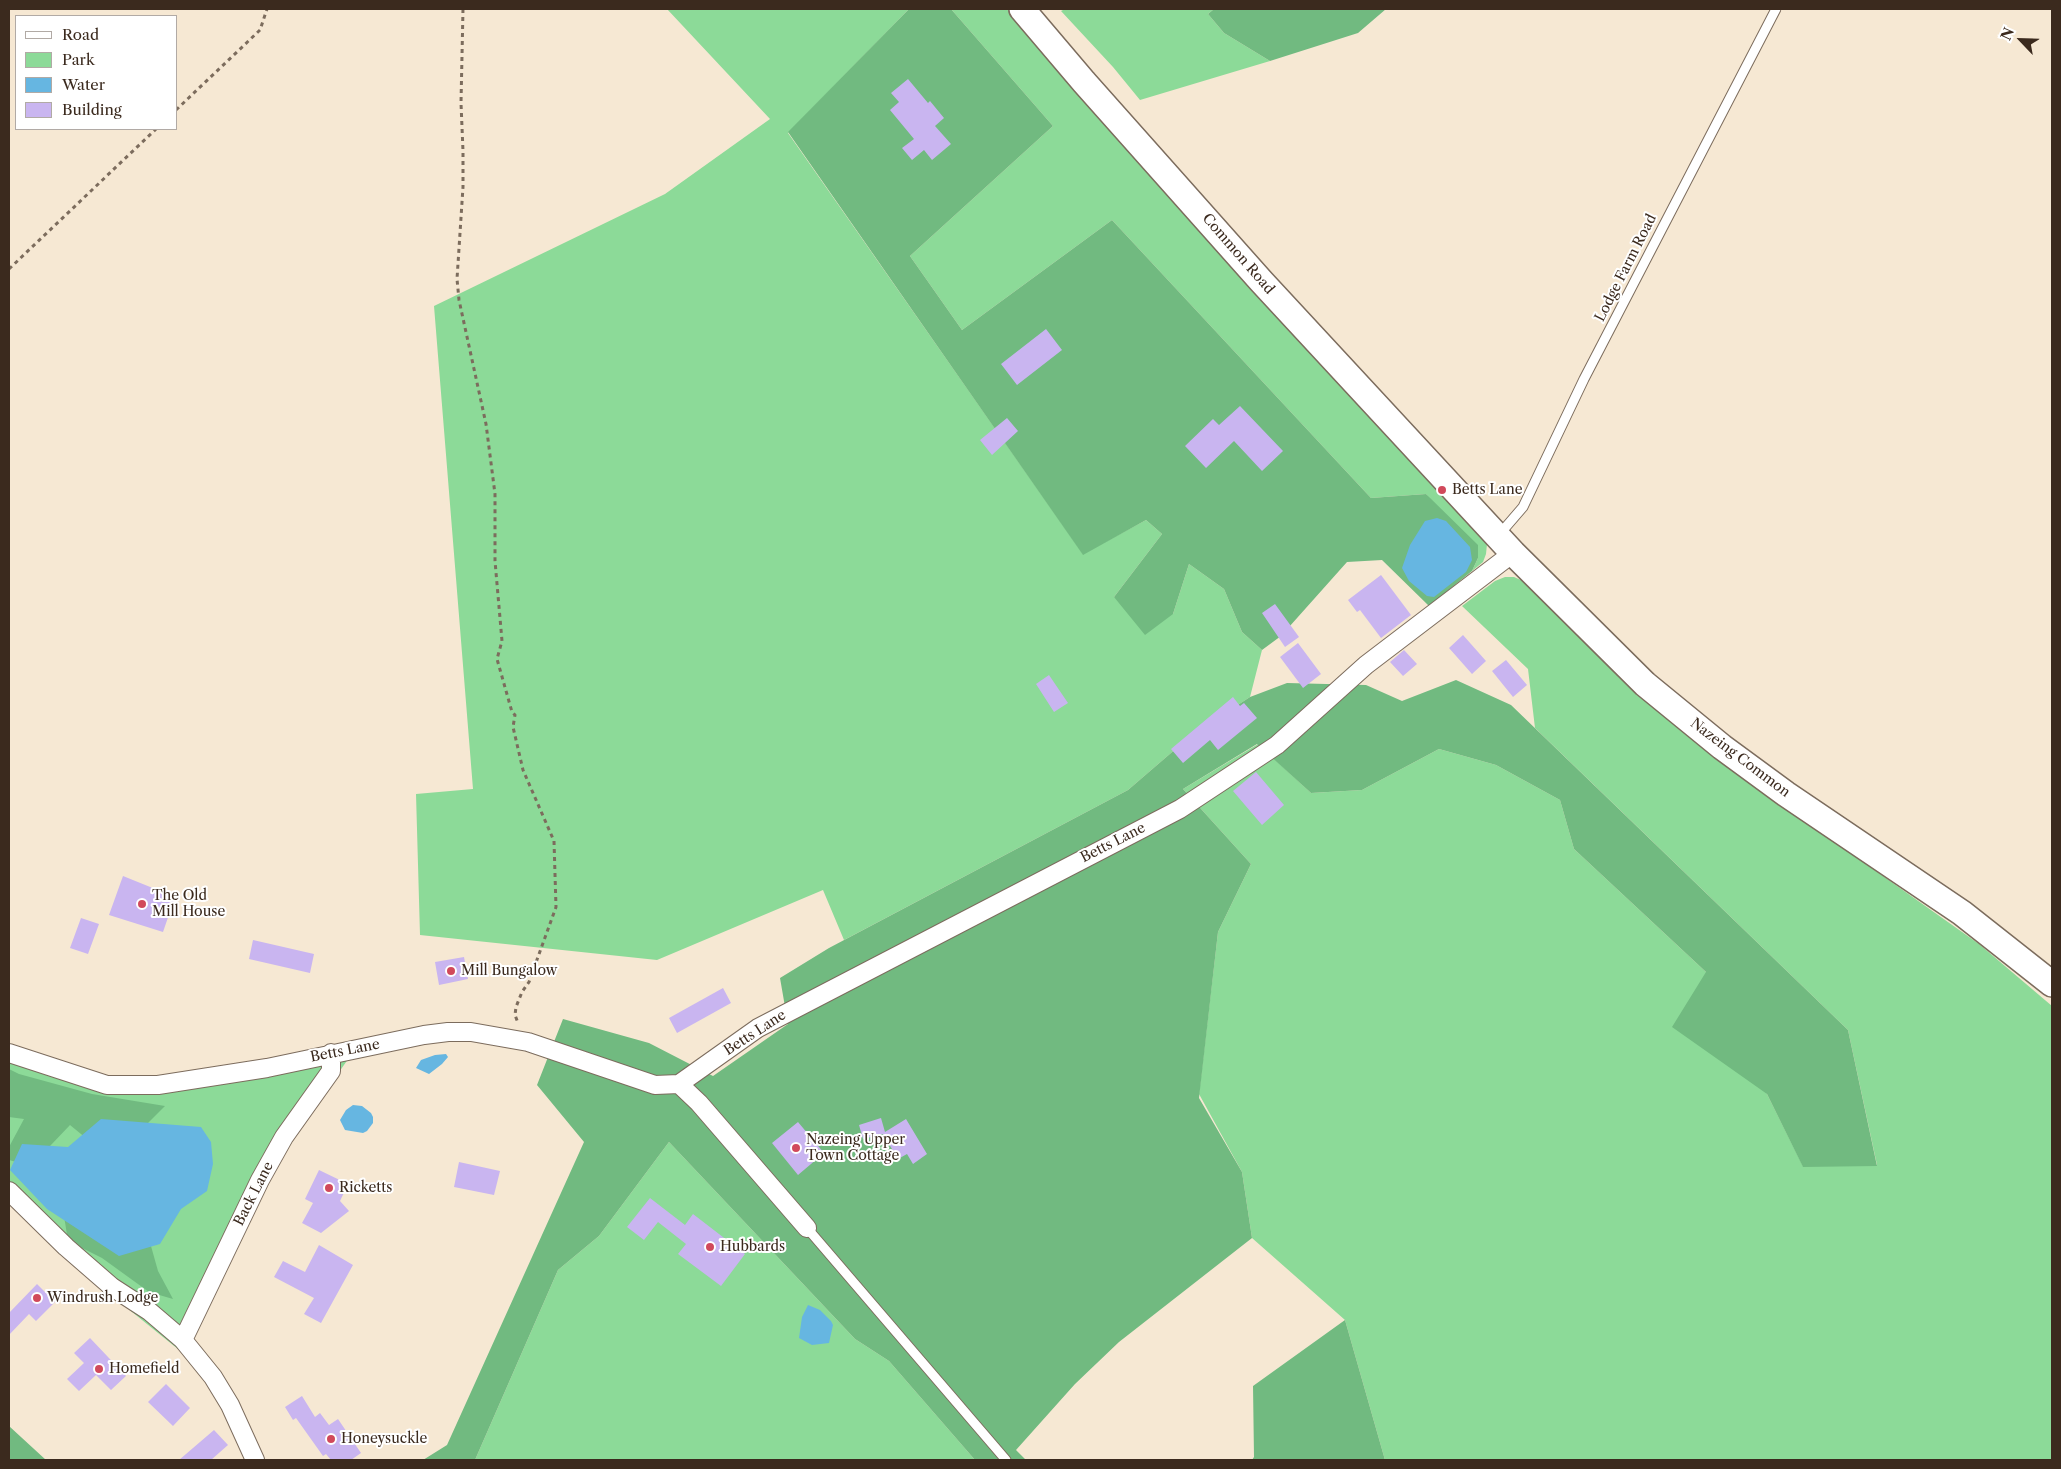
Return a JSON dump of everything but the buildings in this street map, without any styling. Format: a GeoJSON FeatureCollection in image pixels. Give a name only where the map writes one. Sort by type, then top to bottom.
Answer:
{"type":"FeatureCollection","features":[{"type":"Feature","properties":{"kind":"street","name":"Common Road"},"geometry":{"type":"LineString","coordinates":[[1022,9],[1084,82],[1186,194],[1261,281],[1459,495]]}},
{"type":"Feature","properties":{"kind":"street","name":"Nazeing Common"},"geometry":{"type":"LineString","coordinates":[[1459,495],[1506,545],[1645,684],[1722,747],[1794,799],[1962,913],[2052,984]]}},
{"type":"Feature","properties":{"kind":"street","name":"Betts Lane"},"geometry":{"type":"LineString","coordinates":[[9,1053],[92,1081],[130,1086],[158,1085],[267,1068],[424,1035],[471,1032],[528,1042],[655,1085],[679,1084],[758,1028],[1180,809],[1277,745],[1366,665],[1506,545]]}},
{"type":"Feature","properties":{"kind":"street","name":"Back Lane"},"geometry":{"type":"LineString","coordinates":[[183,1340],[260,1180],[284,1137],[332,1071],[332,1054]]}},
{"type":"Feature","properties":{"kind":"street"},"geometry":{"type":"LineString","coordinates":[[679,1084],[699,1103],[807,1228]]}},
{"type":"Feature","properties":{"kind":"street"},"geometry":{"type":"LineString","coordinates":[[9,1191],[66,1247],[106,1281],[149,1311],[183,1340],[213,1377],[230,1405],[255,1460]]}},
{"type":"Feature","properties":{"kind":"lane","name":"Lodge Farm Road"},"geometry":{"type":"LineString","coordinates":[[1506,545],[1584,379],[1776,9]]}},
{"type":"Feature","properties":{"kind":"lane"},"geometry":{"type":"LineString","coordinates":[[807,1228],[1006,1460]]}},
{"type":"Feature","properties":{"kind":"path"},"geometry":{"type":"LineString","coordinates":[[178,108],[260,30],[268,9]]}},
{"type":"Feature","properties":{"kind":"path"},"geometry":{"type":"LineString","coordinates":[[463,9],[461,103],[463,187],[457,279],[459,300],[486,424],[494,494],[495,561],[502,642],[497,660],[512,712],[515,716],[513,727],[523,770],[554,842],[556,907],[529,982],[522,992],[515,1016],[528,1042]]}},
{"type":"Feature","properties":{"kind":"path"},"geometry":{"type":"LineString","coordinates":[[9,268],[155,130]]}},
{"type":"Feature","properties":{"kind":"green space"},"geometry":{"type":"Polygon","coordinates":[[[667,9],[909,9],[788,133],[1083,554],[1146,520],[1162,534],[1114,597],[1173,614],[1189,564],[1224,589],[1242,632],[1262,650],[1250,697],[1193,734],[1128,790],[844,940],[823,890],[657,960],[420,935],[416,794],[473,789],[434,306],[665,194],[770,119],[667,9]]]}},
{"type":"Feature","properties":{"kind":"green space"},"geometry":{"type":"Polygon","coordinates":[[[909,9],[951,9],[1053,126],[910,256],[962,330],[1112,220],[1371,498],[1426,494],[1478,545],[1478,558],[1472,571],[1429,606],[1382,560],[1347,562],[1281,636],[1262,650],[1242,632],[1224,589],[1189,564],[1173,614],[1145,635],[1114,597],[1162,534],[1146,520],[1083,555],[788,132],[909,9]]]}},
{"type":"Feature","properties":{"kind":"green space"},"geometry":{"type":"Polygon","coordinates":[[[951,9],[1007,9],[1140,160],[1484,537],[1487,544],[1483,562],[1472,571],[1478,558],[1426,494],[1371,498],[1112,220],[962,330],[910,256],[1053,126],[951,9]]]}},
{"type":"Feature","properties":{"kind":"green space"},"geometry":{"type":"Polygon","coordinates":[[[1065,9],[1214,9],[1208,14],[1224,33],[1270,61],[1140,100],[1113,67],[1061,11],[1065,9]]]}},
{"type":"Feature","properties":{"kind":"green space"},"geometry":{"type":"Polygon","coordinates":[[[1214,9],[1386,9],[1358,33],[1270,61],[1224,33],[1208,14],[1214,9]]]}},
{"type":"Feature","properties":{"kind":"green space"},"geometry":{"type":"Polygon","coordinates":[[[1505,577],[1514,577],[1533,588],[1631,689],[1682,731],[1743,777],[1979,944],[2052,1006],[2052,1460],[1385,1460],[1345,1320],[1252,1238],[1242,1172],[1199,1094],[1218,932],[1251,864],[1183,789],[1258,744],[1311,793],[1362,790],[1439,749],[1496,765],[1560,800],[1574,849],[1706,972],[1803,1166],[1877,1165],[1848,1030],[1535,728],[1528,669],[1462,606],[1495,581],[1505,577]]]}},
{"type":"Feature","properties":{"kind":"green space"},"geometry":{"type":"Polygon","coordinates":[[[1456,680],[1511,705],[1848,1030],[1877,1166],[1803,1167],[1767,1094],[1672,1027],[1706,972],[1574,849],[1560,800],[1496,765],[1439,749],[1362,790],[1311,793],[1257,744],[1183,789],[1251,864],[1218,932],[1199,1098],[1242,1172],[1252,1238],[1119,1342],[1075,1384],[1016,1450],[1026,1460],[975,1460],[889,1361],[855,1339],[669,1142],[599,1236],[558,1270],[475,1460],[423,1460],[447,1445],[584,1142],[537,1085],[563,1019],[649,1043],[713,1076],[788,1024],[780,978],[829,948],[1128,790],[1193,734],[1250,697],[1287,683],[1366,685],[1402,701],[1456,680]]]}},
{"type":"Feature","properties":{"kind":"green space"},"geometry":{"type":"Polygon","coordinates":[[[9,1049],[107,1085],[353,1052],[303,1124],[259,1197],[184,1354],[100,1286],[9,1196],[9,1049]]]}},
{"type":"Feature","properties":{"kind":"green space"},"geometry":{"type":"Polygon","coordinates":[[[9,1069],[19,1074],[92,1094],[165,1106],[145,1126],[92,1143],[70,1125],[31,1166],[9,1160],[9,1147],[24,1119],[9,1117],[9,1069]]]}},
{"type":"Feature","properties":{"kind":"green space"},"geometry":{"type":"Polygon","coordinates":[[[669,1142],[855,1339],[889,1361],[975,1460],[475,1460],[558,1270],[599,1236],[669,1142]]]}},
{"type":"Feature","properties":{"kind":"green space"},"geometry":{"type":"Polygon","coordinates":[[[64,1216],[149,1239],[158,1271],[173,1299],[149,1292],[102,1258],[68,1241],[64,1216]]]}},
{"type":"Feature","properties":{"kind":"green space"},"geometry":{"type":"Polygon","coordinates":[[[1345,1320],[1385,1460],[1252,1460],[1254,1457],[1253,1386],[1345,1320]]]}},
{"type":"Feature","properties":{"kind":"green space"},"geometry":{"type":"Polygon","coordinates":[[[9,1426],[46,1460],[9,1460],[9,1426]]]}},
{"type":"Feature","properties":{"kind":"water"},"geometry":{"type":"Polygon","coordinates":[[[1437,518],[1446,521],[1470,547],[1472,560],[1466,572],[1434,597],[1427,596],[1409,581],[1402,568],[1410,545],[1425,521],[1437,518]]]}},
{"type":"Feature","properties":{"kind":"water"},"geometry":{"type":"Polygon","coordinates":[[[446,1054],[448,1057],[429,1074],[416,1068],[421,1060],[435,1055],[446,1054]]]}},
{"type":"Feature","properties":{"kind":"water"},"geometry":{"type":"Polygon","coordinates":[[[353,1105],[362,1106],[373,1117],[373,1123],[363,1133],[345,1130],[340,1120],[346,1110],[353,1105]]]}},
{"type":"Feature","properties":{"kind":"water"},"geometry":{"type":"Polygon","coordinates":[[[101,1119],[201,1127],[211,1142],[213,1164],[207,1191],[181,1209],[160,1244],[119,1256],[47,1209],[10,1170],[22,1144],[68,1147],[101,1119]]]}},
{"type":"Feature","properties":{"kind":"water"},"geometry":{"type":"Polygon","coordinates":[[[808,1305],[820,1310],[831,1321],[833,1325],[829,1343],[812,1345],[799,1338],[802,1317],[808,1305]]]}},
{"type":"Feature","properties":{"kind":"place","name":"Betts Lane"},"geometry":{"type":"Point","coordinates":[1442,490]}},
{"type":"Feature","properties":{"kind":"place","name":"The Old Mill House"},"geometry":{"type":"Point","coordinates":[142,904]}},
{"type":"Feature","properties":{"kind":"place","name":"Mill Bungalow"},"geometry":{"type":"Point","coordinates":[451,971]}},
{"type":"Feature","properties":{"kind":"place","name":"Nazeing Upper Town Cottage"},"geometry":{"type":"Point","coordinates":[796,1148]}},
{"type":"Feature","properties":{"kind":"place","name":"Ricketts"},"geometry":{"type":"Point","coordinates":[329,1188]}},
{"type":"Feature","properties":{"kind":"place","name":"Hubbards"},"geometry":{"type":"Point","coordinates":[710,1247]}},
{"type":"Feature","properties":{"kind":"place","name":"Windrush Lodge"},"geometry":{"type":"Point","coordinates":[37,1298]}},
{"type":"Feature","properties":{"kind":"place","name":"Homefield"},"geometry":{"type":"Point","coordinates":[99,1369]}},
{"type":"Feature","properties":{"kind":"place","name":"Honeysuckle"},"geometry":{"type":"Point","coordinates":[331,1439]}}]}
